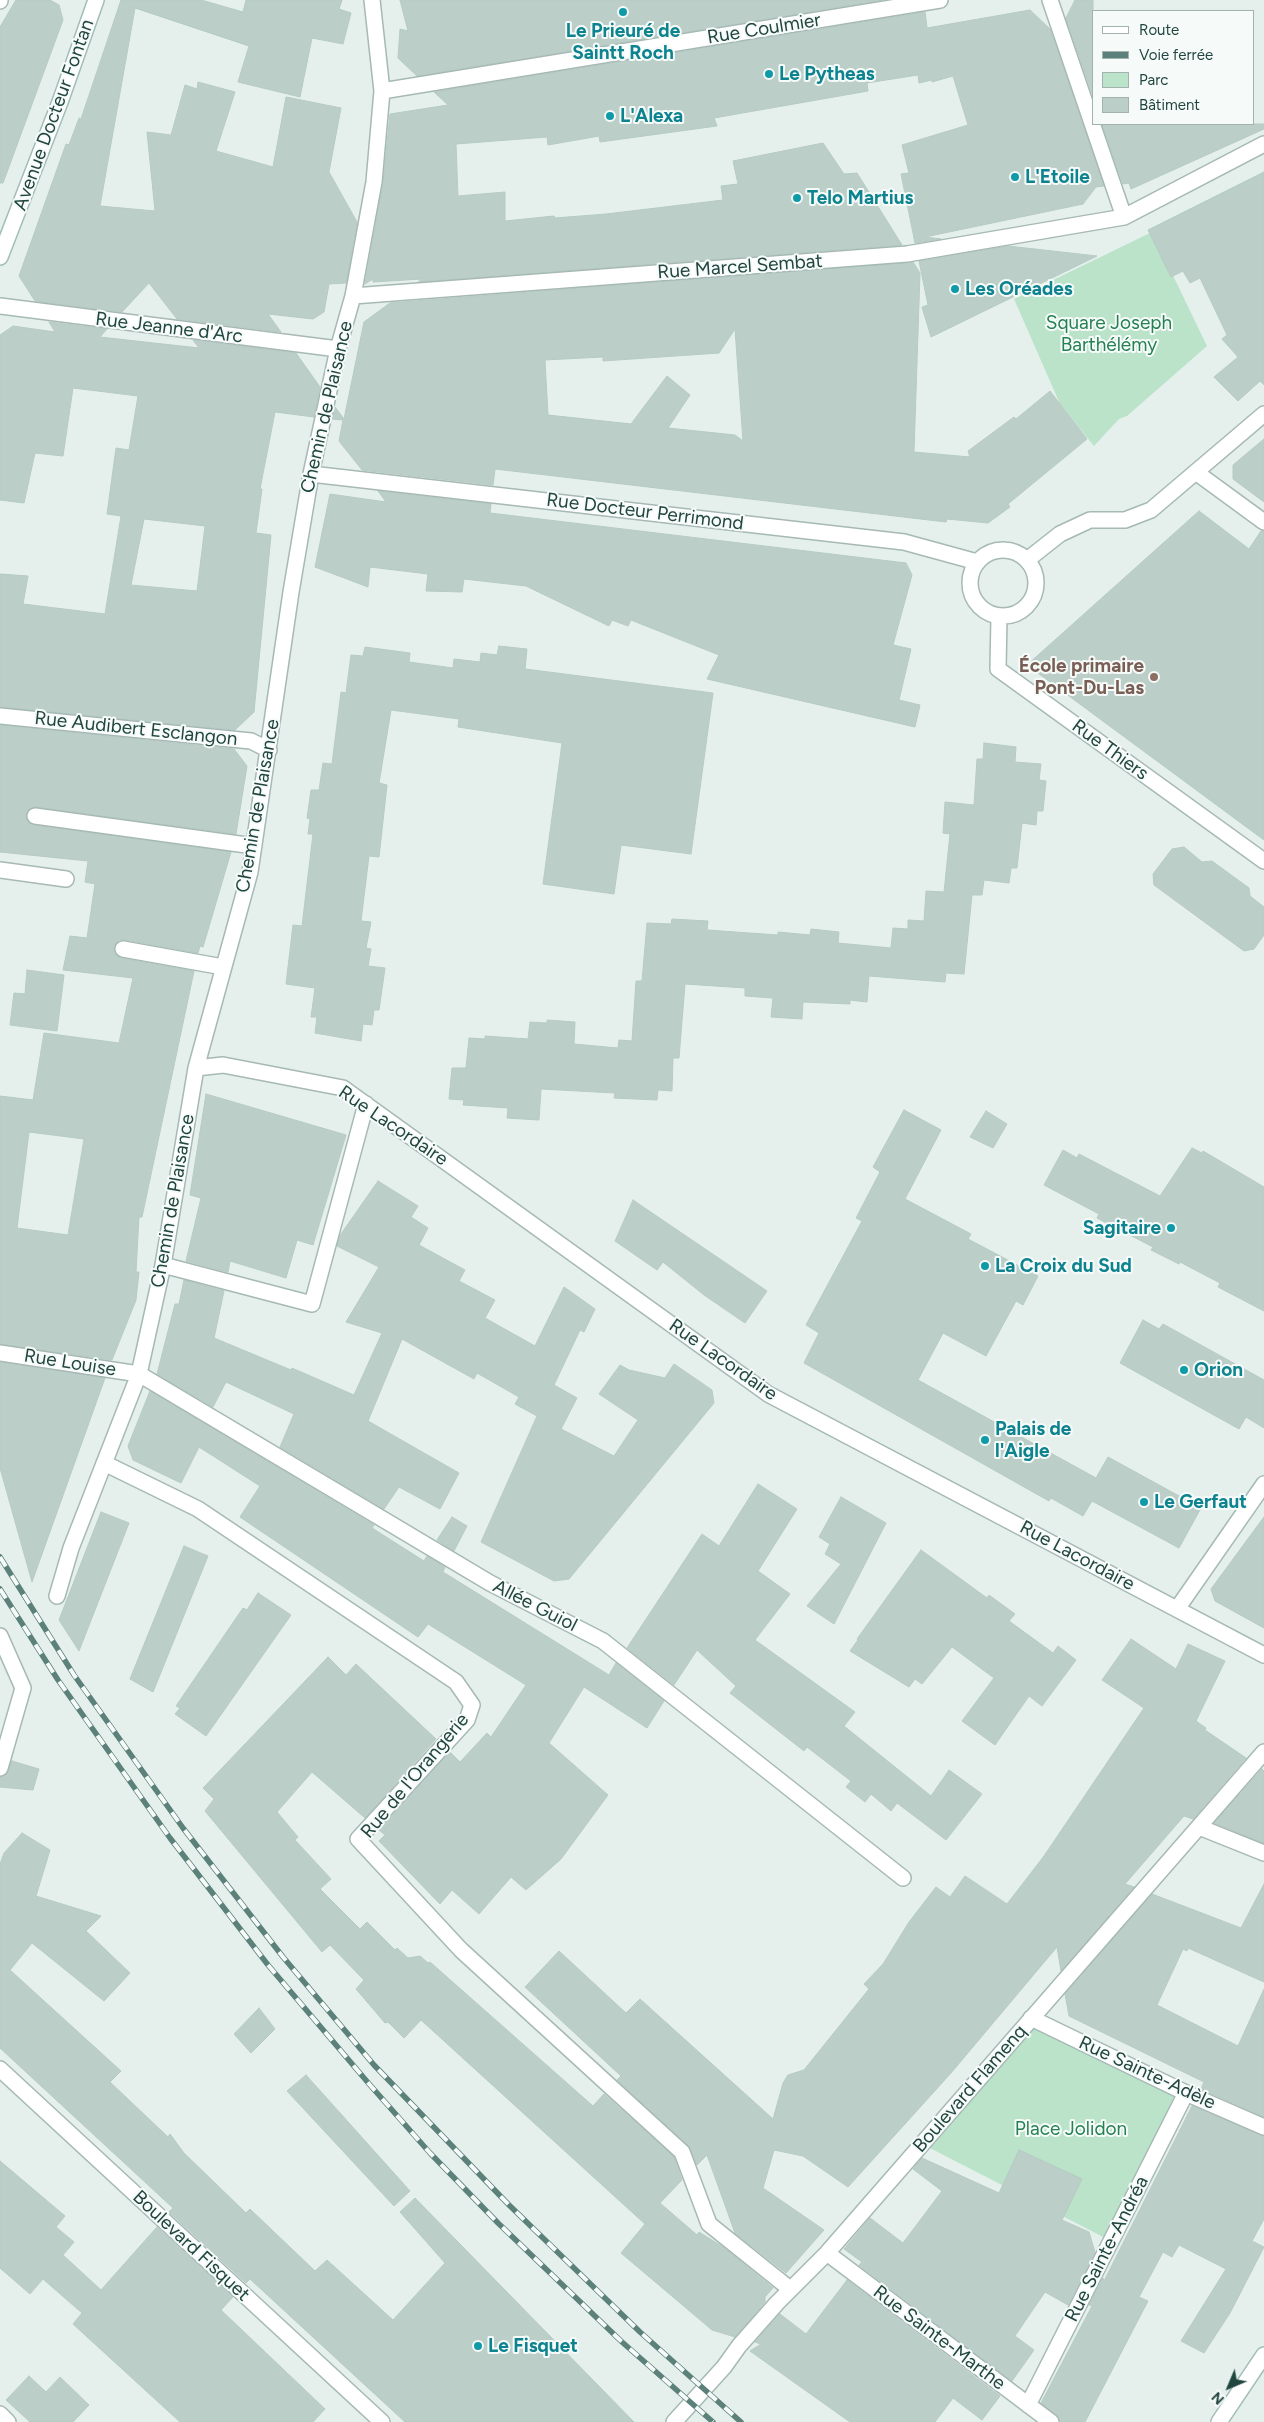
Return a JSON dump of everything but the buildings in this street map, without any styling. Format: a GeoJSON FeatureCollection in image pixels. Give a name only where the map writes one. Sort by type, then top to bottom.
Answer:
{"type":"FeatureCollection","features":[{"type":"Feature","properties":{"kind":"street","name":"Avenue Docteur Fontan"},"geometry":{"type":"LineString","coordinates":[[0,257],[60,102],[96,0]]}},
{"type":"Feature","properties":{"kind":"street","name":"Chemin de Plaisance"},"geometry":{"type":"LineString","coordinates":[[57,1596],[71,1548],[139,1374],[163,1266],[196,1068],[250,872],[291,592],[311,474],[338,349],[353,296],[374,182],[382,91],[372,0]]}},
{"type":"Feature","properties":{"kind":"street","name":"Rue Coulmier"},"geometry":{"type":"LineString","coordinates":[[382,91],[940,0]]}},
{"type":"Feature","properties":{"kind":"street"},"geometry":{"type":"LineString","coordinates":[[1050,0],[1092,123]]}},
{"type":"Feature","properties":{"kind":"street"},"geometry":{"type":"LineString","coordinates":[[1093,125],[1124,217]]}},
{"type":"Feature","properties":{"kind":"street","name":"Rue Marcel Sembat"},"geometry":{"type":"LineString","coordinates":[[353,296],[907,254],[1124,217],[1264,144]]}},
{"type":"Feature","properties":{"kind":"street","name":"Rue Jeanne d'Arc"},"geometry":{"type":"LineString","coordinates":[[0,306],[338,349]]}},
{"type":"Feature","properties":{"kind":"street"},"geometry":{"type":"LineString","coordinates":[[1027,560],[1060,534],[1090,520],[1126,520],[1151,510],[1197,473],[1264,414]]}},
{"type":"Feature","properties":{"kind":"street"},"geometry":{"type":"LineString","coordinates":[[1197,473],[1264,522]]}},
{"type":"Feature","properties":{"kind":"street","name":"Rue Docteur Perrimond"},"geometry":{"type":"LineString","coordinates":[[311,474],[904,542],[977,562]]}},
{"type":"Feature","properties":{"kind":"street"},"geometry":{"type":"LineString","coordinates":[[1013,550],[1027,560],[1034,568],[1037,586],[1032,602],[1016,615],[999,617],[979,608],[970,592],[969,580],[977,562],[993,551],[1013,550]]}},
{"type":"Feature","properties":{"kind":"street","name":"Rue Thiers"},"geometry":{"type":"LineString","coordinates":[[999,617],[998,669],[1264,860]]}},
{"type":"Feature","properties":{"kind":"street","name":"Rue Audibert Esclangon"},"geometry":{"type":"LineString","coordinates":[[0,716],[251,741],[269,750]]}},
{"type":"Feature","properties":{"kind":"street"},"geometry":{"type":"LineString","coordinates":[[35,816],[254,846]]}},
{"type":"Feature","properties":{"kind":"street"},"geometry":{"type":"LineString","coordinates":[[0,870],[66,879]]}},
{"type":"Feature","properties":{"kind":"street"},"geometry":{"type":"LineString","coordinates":[[123,950],[223,967]]}},
{"type":"Feature","properties":{"kind":"street","name":"Rue Lacordaire"},"geometry":{"type":"LineString","coordinates":[[196,1068],[223,1065],[343,1088],[768,1394],[1264,1655]]}},
{"type":"Feature","properties":{"kind":"street"},"geometry":{"type":"LineString","coordinates":[[163,1266],[312,1304],[366,1104]]}},
{"type":"Feature","properties":{"kind":"street","name":"Rue Louise"},"geometry":{"type":"LineString","coordinates":[[0,1353],[139,1374]]}},
{"type":"Feature","properties":{"kind":"street","name":"Allée Guiol"},"geometry":{"type":"LineString","coordinates":[[139,1374],[490,1583],[603,1641],[903,1878]]}},
{"type":"Feature","properties":{"kind":"street","name":"Rue de l'Orangerie"},"geometry":{"type":"LineString","coordinates":[[104,1463],[198,1509],[456,1682],[472,1704],[467,1720],[358,1839],[460,1950],[682,2152],[709,2224],[790,2289]]}},
{"type":"Feature","properties":{"kind":"street"},"geometry":{"type":"LineString","coordinates":[[1177,1609],[1264,1484]]}},
{"type":"Feature","properties":{"kind":"street"},"geometry":{"type":"LineString","coordinates":[[0,1636],[23,1688],[0,1768]]}},
{"type":"Feature","properties":{"kind":"street","name":"Boulevard Flamenq"},"geometry":{"type":"LineString","coordinates":[[674,2422],[790,2289],[827,2253],[1264,1752]]}},
{"type":"Feature","properties":{"kind":"street"},"geometry":{"type":"LineString","coordinates":[[1199,1828],[1264,1853]]}},
{"type":"Feature","properties":{"kind":"street","name":"Rue Sainte-Adèle"},"geometry":{"type":"LineString","coordinates":[[1031,2018],[1186,2093],[1264,2127]]}},
{"type":"Feature","properties":{"kind":"street","name":"Boulevard Fisquet"},"geometry":{"type":"LineString","coordinates":[[0,2069],[382,2422]]}},
{"type":"Feature","properties":{"kind":"street","name":"Rue Sainte-Andréa"},"geometry":{"type":"LineString","coordinates":[[1028,2405],[1186,2093]]}},
{"type":"Feature","properties":{"kind":"street","name":"Rue Sainte-Marthe"},"geometry":{"type":"LineString","coordinates":[[827,2253],[1051,2422]]}},
{"type":"Feature","properties":{"kind":"street"},"geometry":{"type":"LineString","coordinates":[[1220,2422],[1264,2355]]}},
{"type":"Feature","properties":{"kind":"street"},"geometry":{"type":"LineString","coordinates":[[0,2414],[8,2422]]}},
{"type":"Feature","properties":{"kind":"green space","name":"Square Joseph Barthélémy"},"geometry":{"type":"Polygon","coordinates":[[[1152,232],[1207,346],[1127,416],[1119,419],[1094,446],[1060,404],[1014,299],[1152,232]]]}},
{"type":"Feature","properties":{"kind":"green space","name":"Place Jolidon"},"geometry":{"type":"Polygon","coordinates":[[[1031,2018],[1186,2093],[1111,2241],[922,2144],[1031,2018]]]}},
{"type":"Feature","properties":{"kind":"railway"},"geometry":{"type":"LineString","coordinates":[[0,1557],[74,1675],[183,1828],[283,1957],[374,2065],[509,2205],[640,2332],[741,2422]]}},
{"type":"Feature","properties":{"kind":"railway"},"geometry":{"type":"LineString","coordinates":[[0,1589],[58,1680],[170,1838],[268,1965],[370,2085],[430,2153],[498,2223],[622,2342],[713,2422]]}},
{"type":"Feature","properties":{"kind":"place","name":"Le Prieuré de Saintt Roch"},"geometry":{"type":"Point","coordinates":[623,12]}},
{"type":"Feature","properties":{"kind":"place","name":"Le Pytheas"},"geometry":{"type":"Point","coordinates":[769,74]}},
{"type":"Feature","properties":{"kind":"place","name":"L'Alexa"},"geometry":{"type":"Point","coordinates":[610,116]}},
{"type":"Feature","properties":{"kind":"place","name":"L'Etoile"},"geometry":{"type":"Point","coordinates":[1015,177]}},
{"type":"Feature","properties":{"kind":"place","name":"Telo Martius"},"geometry":{"type":"Point","coordinates":[797,198]}},
{"type":"Feature","properties":{"kind":"place","name":"Les Oréades"},"geometry":{"type":"Point","coordinates":[955,289]}},
{"type":"Feature","properties":{"kind":"place","name":"École primaire Pont-Du-Las"},"geometry":{"type":"Point","coordinates":[1154,677]}},
{"type":"Feature","properties":{"kind":"place","name":"Sagitaire"},"geometry":{"type":"Point","coordinates":[1171,1228]}},
{"type":"Feature","properties":{"kind":"place","name":"La Croix du Sud"},"geometry":{"type":"Point","coordinates":[985,1266]}},
{"type":"Feature","properties":{"kind":"place","name":"Orion"},"geometry":{"type":"Point","coordinates":[1184,1370]}},
{"type":"Feature","properties":{"kind":"place","name":"Palais de l'Aigle"},"geometry":{"type":"Point","coordinates":[985,1440]}},
{"type":"Feature","properties":{"kind":"place","name":"Le Gerfaut"},"geometry":{"type":"Point","coordinates":[1144,1502]}},
{"type":"Feature","properties":{"kind":"place","name":"Le Fisquet"},"geometry":{"type":"Point","coordinates":[478,2346]}}]}
